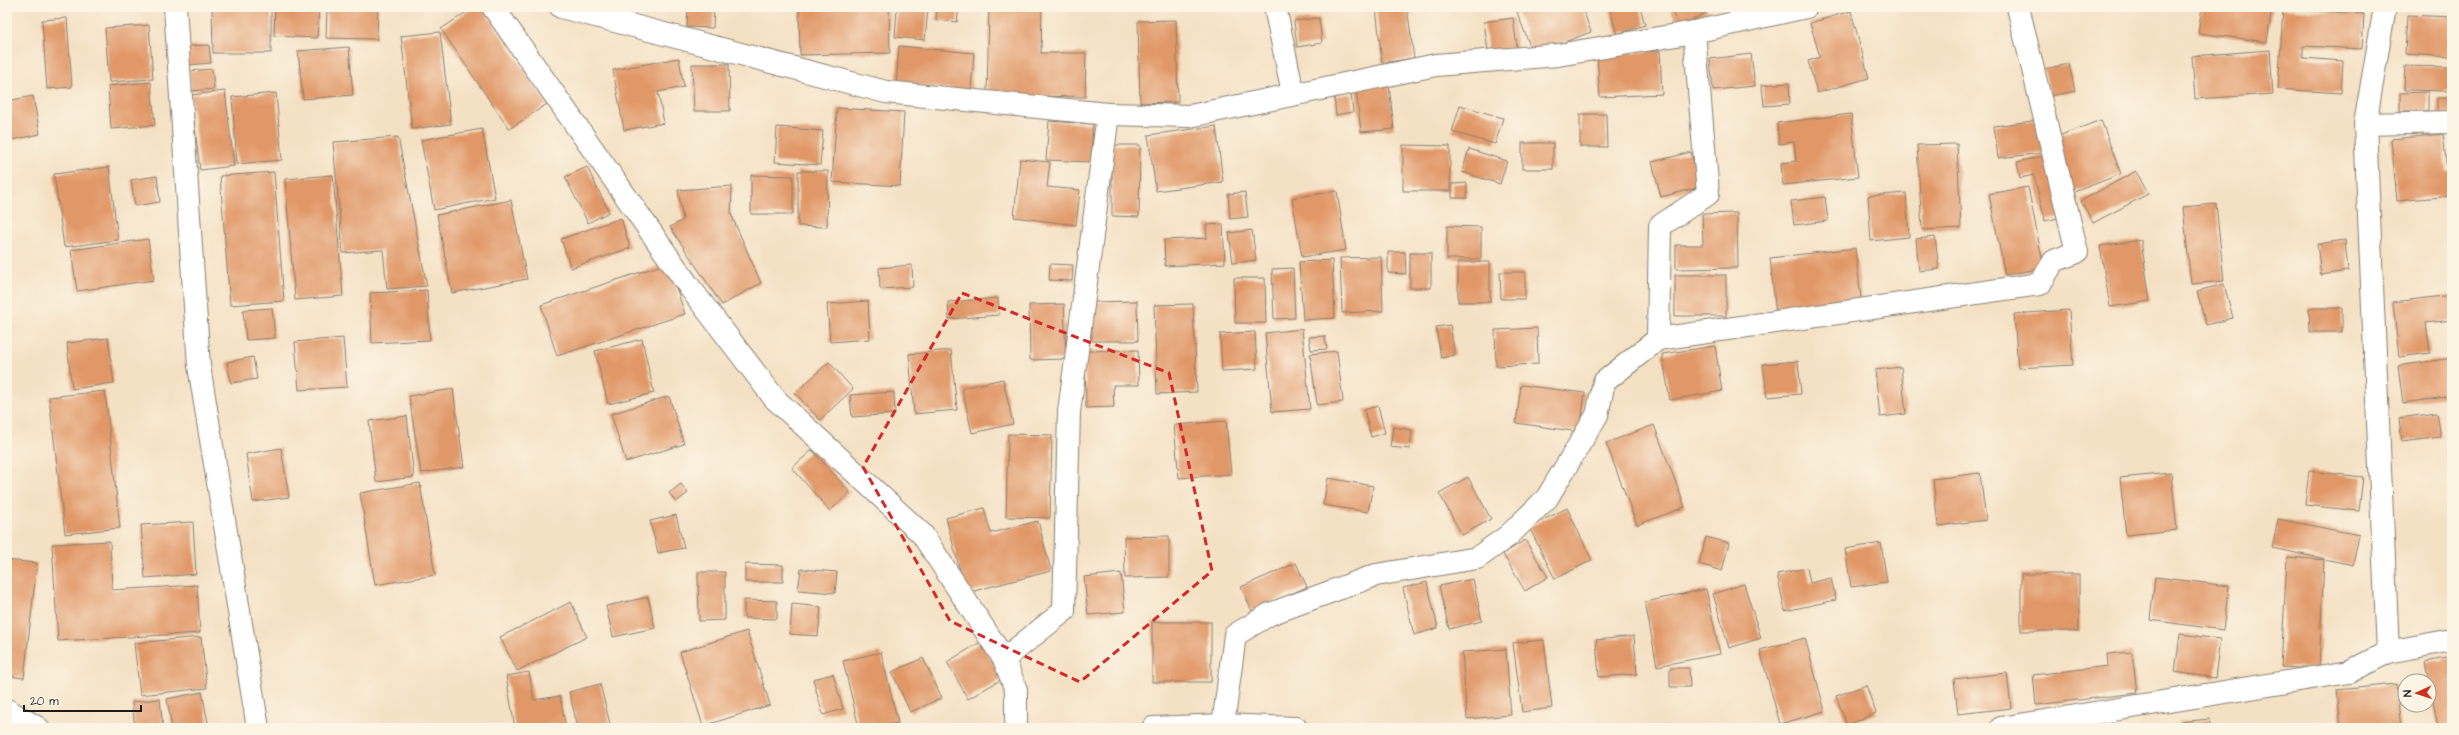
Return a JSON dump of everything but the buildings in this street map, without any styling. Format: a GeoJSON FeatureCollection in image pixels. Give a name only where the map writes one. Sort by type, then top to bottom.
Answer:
{"type":"FeatureCollection","features":[{"type":"Feature","properties":{"kind":"street"},"geometry":{"type":"LineString","coordinates":[[175,7],[199,366],[258,728]]}},
{"type":"Feature","properties":{"kind":"street"},"geometry":{"type":"LineString","coordinates":[[493,7],[688,285],[775,399],[922,534],[1004,659],[1016,690],[1016,728]]}},
{"type":"Feature","properties":{"kind":"street"},"geometry":{"type":"LineString","coordinates":[[561,7],[886,92],[1108,114],[1190,116],[1293,93],[1436,66],[1558,55],[1694,32],[1806,7]]}},
{"type":"Feature","properties":{"kind":"street"},"geometry":{"type":"LineString","coordinates":[[1275,7],[1293,93]]}},
{"type":"Feature","properties":{"kind":"street"},"geometry":{"type":"LineString","coordinates":[[1223,725],[1235,635],[1270,614],[1376,575],[1477,558],[1508,536],[1547,498],[1597,415],[1604,382],[1658,339],[2040,284],[2054,261],[2077,252],[2018,7]]}},
{"type":"Feature","properties":{"kind":"street"},"geometry":{"type":"LineString","coordinates":[[2385,7],[2365,124],[2388,652]]}},
{"type":"Feature","properties":{"kind":"street"},"geometry":{"type":"LineString","coordinates":[[1658,339],[1660,226],[1708,194],[1694,32]]}},
{"type":"Feature","properties":{"kind":"street"},"geometry":{"type":"LineString","coordinates":[[1004,659],[1064,611],[1069,412],[1108,114]]}},
{"type":"Feature","properties":{"kind":"street"},"geometry":{"type":"LineString","coordinates":[[2365,124],[2452,122]]}},
{"type":"Feature","properties":{"kind":"street"},"geometry":{"type":"LineString","coordinates":[[2001,728],[2349,672],[2388,652],[2452,640]]}},
{"type":"Feature","properties":{"kind":"street"},"geometry":{"type":"LineString","coordinates":[[7,710],[38,728]]}},
{"type":"Feature","properties":{"kind":"street"},"geometry":{"type":"LineString","coordinates":[[1153,728],[1223,725],[1296,728]]}},
{"type":"Feature","properties":{"kind":"highlighted area"},"geometry":{"type":"Polygon","coordinates":[[[962,293],[1169,373],[1212,571],[1080,682],[950,621],[863,467],[962,293]]]}}]}
